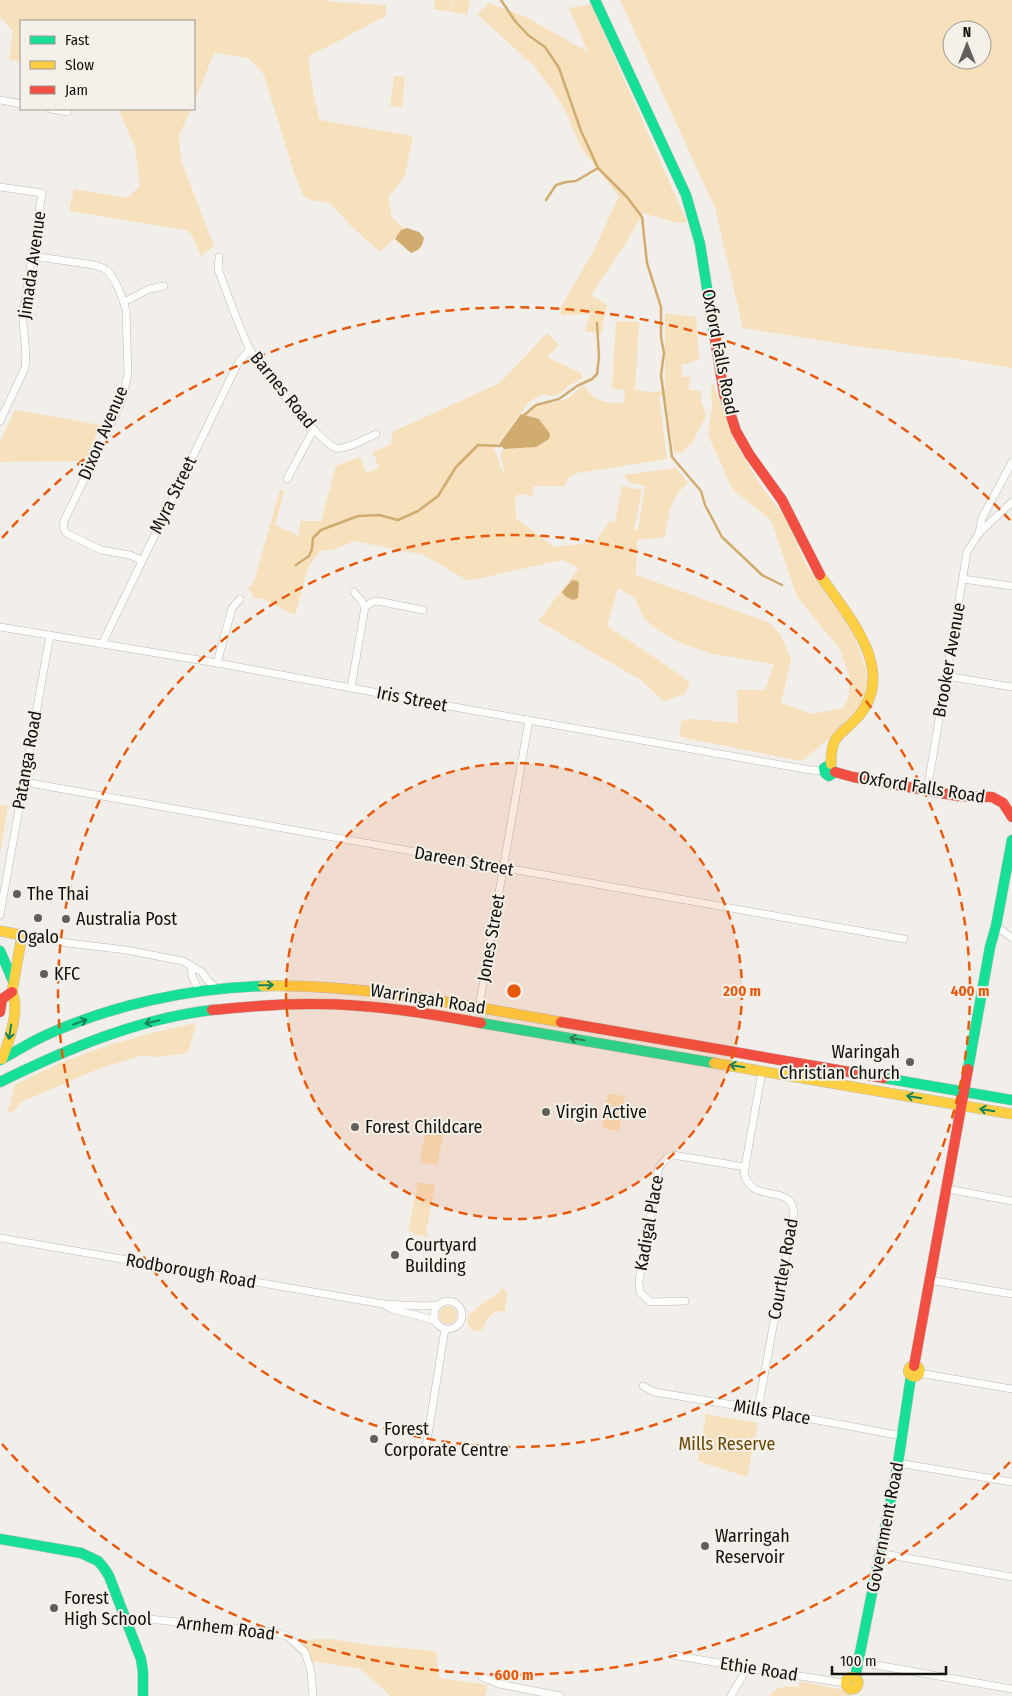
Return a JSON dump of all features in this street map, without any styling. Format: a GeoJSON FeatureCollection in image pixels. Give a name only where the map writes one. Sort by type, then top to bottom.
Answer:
{"type":"FeatureCollection","features":[{"type":"Feature","properties":{"kind":"main road","name":"Oxford Falls Road"},"geometry":{"type":"LineString","coordinates":[[595,0],[686,195],[694,218],[701,247],[721,381],[727,408],[736,432],[745,448],[776,490],[817,570],[853,623],[870,659],[874,683],[870,699],[866,708],[834,740],[830,769],[853,777],[958,796],[992,798],[1007,807],[1012,817]]}},
{"type":"Feature","properties":{"kind":"main road","name":"Government Road"},"geometry":{"type":"LineString","coordinates":[[858,1692],[858,1682],[850,1680],[859,1662],[898,1463],[929,1280],[990,947],[996,926],[1012,840]]}},
{"type":"Feature","properties":{"kind":"main road"},"geometry":{"type":"LineString","coordinates":[[0,931],[22,935],[12,987],[2,999],[0,1012]]}},
{"type":"Feature","properties":{"kind":"main road"},"geometry":{"type":"LineString","coordinates":[[0,951],[15,999],[10,1038],[1,1057],[0,1070]]}},
{"type":"Feature","properties":{"kind":"main road","name":"Warringah Road"},"geometry":{"type":"LineString","coordinates":[[1,1057],[34,1040],[135,1004],[217,989],[261,985],[332,986],[379,991],[1012,1100]]}},
{"type":"Feature","properties":{"kind":"main road","name":"Warringah Road"},"geometry":{"type":"LineString","coordinates":[[0,1082],[46,1058],[83,1043],[150,1022],[224,1008],[308,1002],[400,1009],[1012,1114]]}},
{"type":"Feature","properties":{"kind":"main road"},"geometry":{"type":"LineString","coordinates":[[0,1540],[81,1553],[91,1556],[107,1571],[142,1665],[143,1696]]}},
{"type":"Feature","properties":{"kind":"street"},"geometry":{"type":"LineString","coordinates":[[0,100],[20,104]]}},
{"type":"Feature","properties":{"kind":"street"},"geometry":{"type":"LineString","coordinates":[[56,110],[66,112]]}},
{"type":"Feature","properties":{"kind":"street","name":"Jimada Avenue"},"geometry":{"type":"LineString","coordinates":[[0,187],[42,193],[23,313],[25,368],[0,421]]}},
{"type":"Feature","properties":{"kind":"street","name":"Dixon Avenue"},"geometry":{"type":"LineString","coordinates":[[32,256],[102,268],[111,274],[124,302],[127,326],[128,374],[121,403],[63,526],[66,533],[102,550],[130,555],[141,560]]}},
{"type":"Feature","properties":{"kind":"street","name":"Barnes Road"},"geometry":{"type":"LineString","coordinates":[[219,256],[218,269],[250,349],[259,363],[314,429],[336,448],[345,448],[376,434]]}},
{"type":"Feature","properties":{"kind":"street"},"geometry":{"type":"LineString","coordinates":[[124,302],[149,289],[164,286]]}},
{"type":"Feature","properties":{"kind":"street","name":"Myra Street"},"geometry":{"type":"LineString","coordinates":[[102,644],[238,363],[250,349]]}},
{"type":"Feature","properties":{"kind":"street"},"geometry":{"type":"LineString","coordinates":[[287,479],[314,429]]}},
{"type":"Feature","properties":{"kind":"street","name":"Brooker Avenue"},"geometry":{"type":"LineString","coordinates":[[979,532],[982,518],[1012,462]]}},
{"type":"Feature","properties":{"kind":"street","name":"Brooker Avenue"},"geometry":{"type":"LineString","coordinates":[[927,790],[967,552],[979,532],[1012,502]]}},
{"type":"Feature","properties":{"kind":"street"},"geometry":{"type":"LineString","coordinates":[[963,579],[1012,586]]}},
{"type":"Feature","properties":{"kind":"street"},"geometry":{"type":"LineString","coordinates":[[351,688],[365,607],[354,592]]}},
{"type":"Feature","properties":{"kind":"street"},"geometry":{"type":"LineString","coordinates":[[217,663],[232,608],[240,599]]}},
{"type":"Feature","properties":{"kind":"street"},"geometry":{"type":"LineString","coordinates":[[365,607],[372,602],[378,601],[423,610]]}},
{"type":"Feature","properties":{"kind":"street","name":"Iris Street"},"geometry":{"type":"LineString","coordinates":[[0,627],[217,663],[810,770],[830,769]]}},
{"type":"Feature","properties":{"kind":"street","name":"Patanga Road"},"geometry":{"type":"LineString","coordinates":[[0,915],[50,634]]}},
{"type":"Feature","properties":{"kind":"street"},"geometry":{"type":"LineString","coordinates":[[946,676],[1012,687]]}},
{"type":"Feature","properties":{"kind":"street","name":"Jones Street"},"geometry":{"type":"LineString","coordinates":[[479,1008],[529,720]]}},
{"type":"Feature","properties":{"kind":"street","name":"Dareen Street"},"geometry":{"type":"LineString","coordinates":[[24,782],[904,939]]}},
{"type":"Feature","properties":{"kind":"street"},"geometry":{"type":"LineString","coordinates":[[996,926],[1012,938]]}},
{"type":"Feature","properties":{"kind":"street"},"geometry":{"type":"LineString","coordinates":[[22,935],[170,957],[183,961],[202,972],[206,980],[217,989]]}},
{"type":"Feature","properties":{"kind":"street"},"geometry":{"type":"LineString","coordinates":[[191,965],[192,976],[199,991]]}},
{"type":"Feature","properties":{"kind":"street"},"geometry":{"type":"LineString","coordinates":[[745,1167],[762,1071]]}},
{"type":"Feature","properties":{"kind":"street","name":"Kadigal Place"},"geometry":{"type":"LineString","coordinates":[[684,1301],[650,1302],[640,1292],[639,1281],[659,1167],[668,1158],[674,1156],[745,1167]]}},
{"type":"Feature","properties":{"kind":"street","name":"Courtley Road"},"geometry":{"type":"LineString","coordinates":[[745,1167],[744,1173],[749,1185],[755,1190],[784,1196],[792,1204],[794,1212],[758,1408]]}},
{"type":"Feature","properties":{"kind":"street"},"geometry":{"type":"LineString","coordinates":[[946,1189],[1012,1201]]}},
{"type":"Feature","properties":{"kind":"street","name":"Rodborough Road"},"geometry":{"type":"LineString","coordinates":[[0,1238],[383,1304],[438,1305]]}},
{"type":"Feature","properties":{"kind":"street"},"geometry":{"type":"LineString","coordinates":[[929,1280],[1012,1294]]}},
{"type":"Feature","properties":{"kind":"street"},"geometry":{"type":"LineString","coordinates":[[444,1302],[452,1302],[459,1306],[461,1310],[462,1315],[459,1325],[450,1329],[438,1326],[434,1320],[434,1312],[438,1305],[444,1302]]}},
{"type":"Feature","properties":{"kind":"street","name":"Rodborough Road"},"geometry":{"type":"LineString","coordinates":[[383,1304],[392,1309],[434,1320]]}},
{"type":"Feature","properties":{"kind":"street"},"geometry":{"type":"LineString","coordinates":[[425,1453],[445,1329]]}},
{"type":"Feature","properties":{"kind":"street"},"geometry":{"type":"LineString","coordinates":[[915,1371],[1012,1388]]}},
{"type":"Feature","properties":{"kind":"street","name":"Mills Place"},"geometry":{"type":"LineString","coordinates":[[644,1386],[654,1392],[758,1408],[902,1436]]}},
{"type":"Feature","properties":{"kind":"street"},"geometry":{"type":"LineString","coordinates":[[898,1463],[1012,1482]]}},
{"type":"Feature","properties":{"kind":"street"},"geometry":{"type":"LineString","coordinates":[[879,1553],[1012,1577]]}},
{"type":"Feature","properties":{"kind":"street","name":"Arnhem Road"},"geometry":{"type":"LineString","coordinates":[[128,1624],[140,1619],[148,1619],[272,1632],[287,1636],[305,1652],[311,1671],[313,1696]]}},
{"type":"Feature","properties":{"kind":"street","name":"Ethie Road"},"geometry":{"type":"LineString","coordinates":[[673,1654],[747,1668],[850,1680]]}},
{"type":"Feature","properties":{"kind":"street"},"geometry":{"type":"LineString","coordinates":[[859,1662],[1012,1690]]}},
{"type":"Feature","properties":{"kind":"street"},"geometry":{"type":"LineString","coordinates":[[731,1696],[747,1668]]}},
{"type":"Feature","properties":{"kind":"street"},"geometry":{"type":"LineString","coordinates":[[482,1677],[500,1684],[560,1696]]}},
{"type":"Feature","properties":{"kind":"green space"},"geometry":{"type":"Polygon","coordinates":[[[0,0],[327,0],[332,2],[386,5],[386,16],[308,56],[314,98],[320,120],[413,136],[405,175],[388,198],[392,217],[404,229],[380,252],[352,227],[330,203],[310,200],[303,195],[294,173],[264,75],[249,58],[214,53],[195,100],[195,20],[20,20],[20,62],[9,60],[13,31],[0,17],[0,0]]]}},
{"type":"Feature","properties":{"kind":"green space"},"geometry":{"type":"Polygon","coordinates":[[[435,0],[452,0],[450,12],[434,9],[435,0]]]}},
{"type":"Feature","properties":{"kind":"green space"},"geometry":{"type":"Polygon","coordinates":[[[453,0],[470,0],[467,15],[451,12],[453,0]]]}},
{"type":"Feature","properties":{"kind":"green space"},"geometry":{"type":"Polygon","coordinates":[[[620,0],[1012,0],[1012,368],[743,328],[715,208],[620,0]]]}},
{"type":"Feature","properties":{"kind":"green space"},"geometry":{"type":"Polygon","coordinates":[[[489,3],[526,17],[588,52],[569,8],[591,4],[687,222],[678,223],[643,213],[591,295],[607,305],[601,334],[585,331],[590,314],[561,315],[561,307],[594,250],[619,196],[581,148],[562,104],[534,66],[477,14],[489,3]]]}},
{"type":"Feature","properties":{"kind":"green space"},"geometry":{"type":"Polygon","coordinates":[[[394,76],[405,77],[402,107],[390,106],[394,76]]]}},
{"type":"Feature","properties":{"kind":"green space"},"geometry":{"type":"Polygon","coordinates":[[[118,110],[191,110],[179,135],[181,161],[214,246],[201,256],[192,235],[186,230],[69,211],[74,189],[127,198],[140,186],[135,147],[118,110]]]}},
{"type":"Feature","properties":{"kind":"green space"},"geometry":{"type":"Polygon","coordinates":[[[665,313],[696,317],[699,360],[681,365],[683,377],[690,377],[689,390],[701,391],[701,401],[706,416],[692,443],[683,452],[674,453],[665,395],[659,395],[667,459],[577,473],[570,476],[564,486],[533,486],[533,496],[519,494],[515,498],[516,518],[554,547],[595,542],[610,521],[615,523],[622,486],[642,490],[634,529],[638,530],[645,486],[628,482],[624,475],[676,468],[688,483],[673,501],[665,537],[637,540],[636,575],[770,623],[781,635],[791,659],[781,703],[812,714],[843,708],[849,696],[849,676],[840,649],[797,597],[771,520],[733,490],[708,435],[713,383],[734,441],[761,486],[785,517],[807,566],[852,629],[866,670],[867,689],[862,706],[831,737],[802,761],[680,737],[681,721],[692,719],[738,723],[737,690],[765,690],[774,664],[713,654],[683,644],[659,631],[643,617],[635,598],[618,588],[607,626],[690,682],[685,694],[663,701],[641,680],[538,621],[579,568],[562,560],[468,581],[424,555],[354,541],[333,550],[320,551],[308,568],[295,615],[263,599],[253,598],[252,593],[248,589],[254,582],[280,490],[284,491],[275,525],[299,536],[300,521],[321,521],[336,466],[360,457],[366,473],[379,468],[373,452],[391,444],[392,432],[500,383],[547,333],[559,345],[547,357],[581,373],[583,378],[568,386],[560,394],[553,396],[542,394],[529,402],[494,449],[502,470],[505,472],[500,456],[504,449],[528,448],[539,419],[526,416],[533,408],[566,399],[584,385],[596,398],[606,402],[624,403],[625,390],[612,389],[616,321],[639,322],[635,390],[654,392],[665,390],[665,313]]]}},
{"type":"Feature","properties":{"kind":"green space"},"geometry":{"type":"Polygon","coordinates":[[[15,410],[101,425],[84,461],[0,462],[0,442],[15,410]]]}},
{"type":"Feature","properties":{"kind":"green space"},"geometry":{"type":"Polygon","coordinates":[[[0,805],[8,806],[0,854],[0,805]]]}},
{"type":"Feature","properties":{"kind":"green space"},"geometry":{"type":"Polygon","coordinates":[[[196,1023],[188,1053],[157,1057],[143,1055],[98,1069],[21,1102],[14,1111],[8,1112],[15,1085],[58,1064],[126,1040],[196,1023]]]}},
{"type":"Feature","properties":{"kind":"green space"},"geometry":{"type":"Polygon","coordinates":[[[608,1094],[625,1096],[619,1131],[602,1128],[608,1094]]]}},
{"type":"Feature","properties":{"kind":"green space"},"geometry":{"type":"Polygon","coordinates":[[[425,1132],[443,1135],[437,1165],[420,1162],[425,1132]]]}},
{"type":"Feature","properties":{"kind":"green space"},"geometry":{"type":"Polygon","coordinates":[[[418,1182],[435,1185],[426,1233],[429,1237],[413,1234],[412,1231],[408,1231],[418,1182]]]}},
{"type":"Feature","properties":{"kind":"green space"},"geometry":{"type":"Polygon","coordinates":[[[504,1288],[507,1294],[505,1311],[494,1313],[488,1318],[483,1329],[478,1332],[474,1331],[468,1325],[468,1315],[504,1288]]]}},
{"type":"Feature","properties":{"kind":"green space"},"geometry":{"type":"Polygon","coordinates":[[[448,1306],[454,1309],[457,1315],[454,1321],[448,1324],[442,1321],[439,1315],[442,1309],[448,1306]]]}},
{"type":"Feature","properties":{"kind":"green space","name":"Mills Reserve"},"geometry":{"type":"Polygon","coordinates":[[[706,1414],[758,1423],[747,1477],[698,1461],[706,1414]]]}},
{"type":"Feature","properties":{"kind":"green space"},"geometry":{"type":"Polygon","coordinates":[[[330,1639],[368,1645],[436,1651],[439,1678],[488,1685],[485,1696],[391,1696],[359,1668],[308,1661],[291,1640],[330,1639]]]}},
{"type":"Feature","properties":{"kind":"green space"},"geometry":{"type":"Polygon","coordinates":[[[800,1681],[843,1690],[853,1696],[769,1696],[782,1687],[799,1687],[800,1681]]]}},
{"type":"Feature","properties":{"kind":"shaded area"},"geometry":{"type":"Polygon","coordinates":[[[407,228],[419,232],[424,238],[420,248],[411,253],[395,239],[401,230],[407,228]]]}},
{"type":"Feature","properties":{"kind":"shaded area"},"geometry":{"type":"Polygon","coordinates":[[[521,414],[539,419],[550,434],[549,439],[536,447],[504,449],[499,444],[521,414]]]}},
{"type":"Feature","properties":{"kind":"shaded area"},"geometry":{"type":"Polygon","coordinates":[[[572,580],[578,581],[579,584],[578,598],[573,600],[562,592],[572,580]]]}},
{"type":"Feature","properties":{"kind":"waterway"},"geometry":{"type":"LineString","coordinates":[[501,0],[515,21],[528,35],[545,47],[559,68],[581,131],[598,168],[627,197],[642,217],[647,263],[661,307],[661,337],[664,353],[661,375],[672,457],[701,491],[705,505],[722,537],[762,575],[782,585]]}},
{"type":"Feature","properties":{"kind":"waterway"},"geometry":{"type":"LineString","coordinates":[[546,200],[556,185],[576,181],[598,168]]}},
{"type":"Feature","properties":{"kind":"waterway"},"geometry":{"type":"LineString","coordinates":[[523,416],[536,405],[559,399],[597,374],[599,357],[597,323]]}},
{"type":"Feature","properties":{"kind":"waterway"},"geometry":{"type":"LineString","coordinates":[[296,565],[309,556],[313,538],[321,530],[358,516],[379,515],[398,520],[418,511],[438,496],[456,467],[478,445],[500,446],[502,444]]}},
{"type":"Feature","properties":{"kind":"traffic: fast"},"geometry":{"type":"LineString","coordinates":[[595,0],[686,195],[700,244],[715,339]]}},
{"type":"Feature","properties":{"kind":"traffic: fast"},"geometry":{"type":"LineString","coordinates":[[831,764],[824,768],[825,773],[829,776],[835,772]]}},
{"type":"Feature","properties":{"kind":"traffic: fast"},"geometry":{"type":"LineString","coordinates":[[968,1069],[1012,840]]}},
{"type":"Feature","properties":{"kind":"traffic: fast"},"geometry":{"type":"LineString","coordinates":[[0,951],[13,981]]}},
{"type":"Feature","properties":{"kind":"traffic: fast"},"geometry":{"type":"LineString","coordinates":[[0,1060],[44,1036],[96,1015],[123,1007],[207,990],[263,986]]}},
{"type":"Feature","properties":{"kind":"traffic: fast"},"geometry":{"type":"LineString","coordinates":[[0,1082],[51,1058],[103,1037],[157,1020],[212,1010]]}},
{"type":"Feature","properties":{"kind":"traffic: fast"},"geometry":{"type":"LineString","coordinates":[[481,1023],[714,1063]]}},
{"type":"Feature","properties":{"kind":"traffic: fast"},"geometry":{"type":"LineString","coordinates":[[884,1078],[1012,1100]]}},
{"type":"Feature","properties":{"kind":"traffic: fast"},"geometry":{"type":"LineString","coordinates":[[855,1678],[898,1463],[911,1376]]}},
{"type":"Feature","properties":{"kind":"traffic: fast"},"geometry":{"type":"LineString","coordinates":[[0,1539],[81,1553],[98,1561],[109,1576],[141,1659],[143,1696]]}},
{"type":"Feature","properties":{"kind":"traffic: slow"},"geometry":{"type":"LineString","coordinates":[[820,575],[843,607],[864,643],[871,662],[873,680],[869,699],[858,717],[835,741],[831,754],[831,764]]}},
{"type":"Feature","properties":{"kind":"traffic: slow"},"geometry":{"type":"LineString","coordinates":[[0,931],[22,935],[12,992],[15,1008],[14,1017],[2,1059]]}},
{"type":"Feature","properties":{"kind":"traffic: slow"},"geometry":{"type":"LineString","coordinates":[[263,986],[301,986],[376,992],[561,1022]]}},
{"type":"Feature","properties":{"kind":"traffic: slow"},"geometry":{"type":"LineString","coordinates":[[714,1063],[1012,1114]]}},
{"type":"Feature","properties":{"kind":"traffic: slow"},"geometry":{"type":"LineString","coordinates":[[912,1366],[916,1366],[919,1371],[918,1375],[912,1376],[909,1373],[909,1369],[912,1366]]}},
{"type":"Feature","properties":{"kind":"traffic: slow"},"geometry":{"type":"LineString","coordinates":[[854,1677],[857,1678],[858,1683],[857,1688],[850,1689],[847,1688],[846,1681],[847,1678],[854,1677]]}},
{"type":"Feature","properties":{"kind":"traffic: jam"},"geometry":{"type":"LineString","coordinates":[[715,339],[724,394],[736,431],[749,454],[782,500],[820,575]]}},
{"type":"Feature","properties":{"kind":"traffic: jam"},"geometry":{"type":"LineString","coordinates":[[835,772],[958,796],[992,797],[1003,803],[1012,817]]}},
{"type":"Feature","properties":{"kind":"traffic: jam"},"geometry":{"type":"LineString","coordinates":[[0,1012],[2,999],[12,992]]}},
{"type":"Feature","properties":{"kind":"traffic: jam"},"geometry":{"type":"LineString","coordinates":[[212,1010],[276,1005],[336,1004],[398,1010],[481,1023]]}},
{"type":"Feature","properties":{"kind":"traffic: jam"},"geometry":{"type":"LineString","coordinates":[[561,1022],[884,1078]]}},
{"type":"Feature","properties":{"kind":"traffic: jam"},"geometry":{"type":"LineString","coordinates":[[914,1366],[968,1069]]}},
{"type":"Feature","properties":{"kind":"place","name":"The Thai"},"geometry":{"type":"Point","coordinates":[17,894]}},
{"type":"Feature","properties":{"kind":"place","name":"Ogalo"},"geometry":{"type":"Point","coordinates":[38,918]}},
{"type":"Feature","properties":{"kind":"place","name":"Australia Post"},"geometry":{"type":"Point","coordinates":[66,919]}},
{"type":"Feature","properties":{"kind":"place","name":"KFC"},"geometry":{"type":"Point","coordinates":[44,974]}},
{"type":"Feature","properties":{"kind":"place","name":"Waringah Christian Church"},"geometry":{"type":"Point","coordinates":[910,1062]}},
{"type":"Feature","properties":{"kind":"place","name":"Virgin Active"},"geometry":{"type":"Point","coordinates":[546,1112]}},
{"type":"Feature","properties":{"kind":"place","name":"Forest Childcare"},"geometry":{"type":"Point","coordinates":[355,1127]}},
{"type":"Feature","properties":{"kind":"place","name":"Courtyard Building"},"geometry":{"type":"Point","coordinates":[395,1255]}},
{"type":"Feature","properties":{"kind":"place","name":"Forest Corporate Centre"},"geometry":{"type":"Point","coordinates":[374,1439]}},
{"type":"Feature","properties":{"kind":"place","name":"Warringah Reservoir"},"geometry":{"type":"Point","coordinates":[705,1546]}},
{"type":"Feature","properties":{"kind":"place","name":"Forest High School"},"geometry":{"type":"Point","coordinates":[54,1608]}}]}
